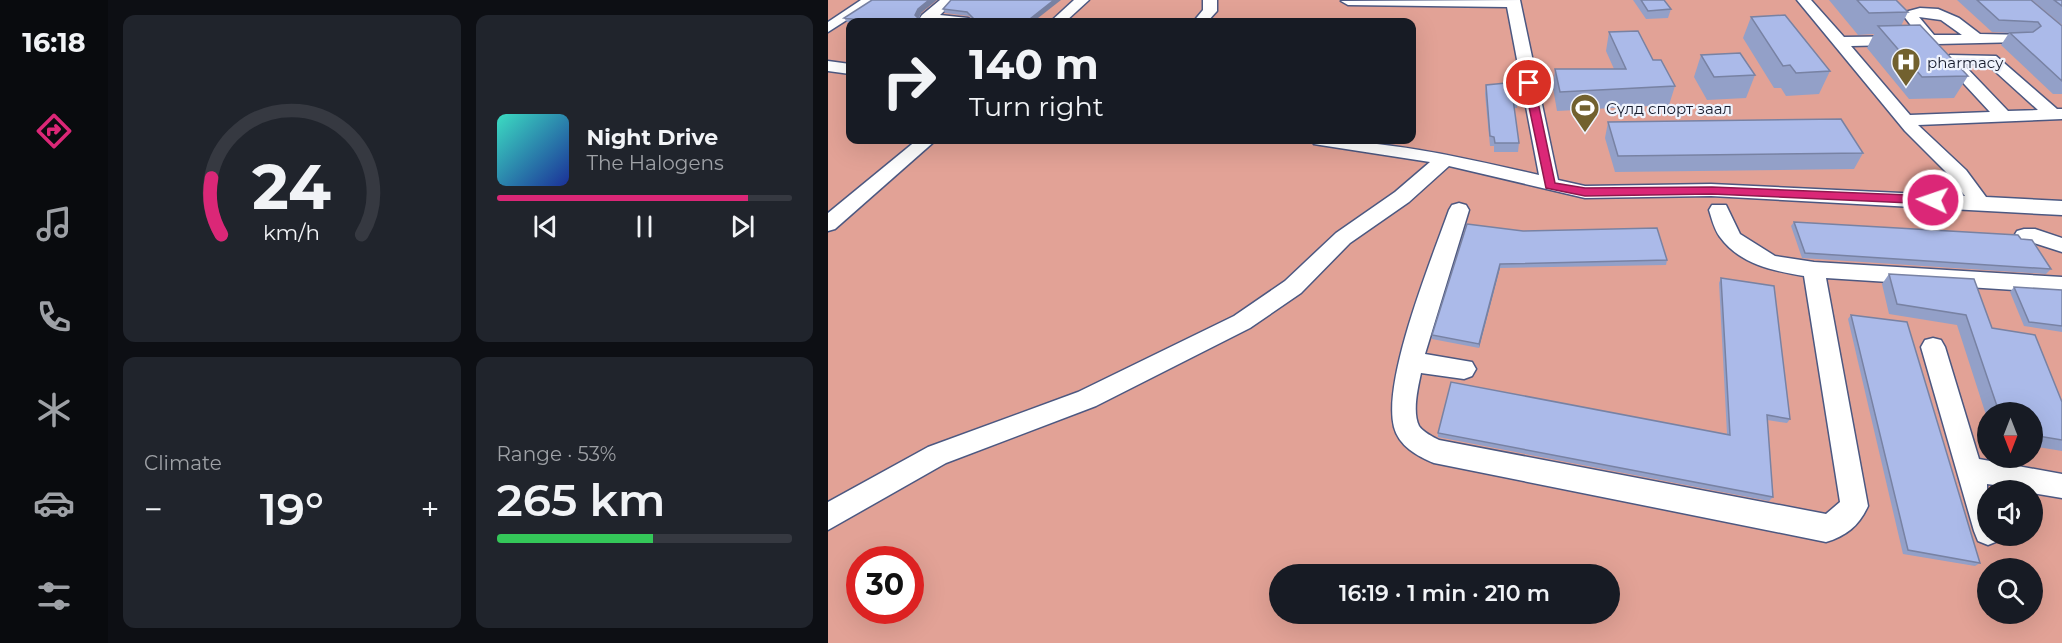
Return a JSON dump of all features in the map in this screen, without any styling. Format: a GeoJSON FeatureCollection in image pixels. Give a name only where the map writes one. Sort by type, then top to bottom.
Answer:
{"type":"FeatureCollection","features":[{"type":"Feature","properties":{"kind":"street"},"geometry":{"type":"LineString","coordinates":[[828,28],[871,0]]}},
{"type":"Feature","properties":{"kind":"street"},"geometry":{"type":"LineString","coordinates":[[927,18],[949,0]]}},
{"type":"Feature","properties":{"kind":"street"},"geometry":{"type":"LineString","coordinates":[[1062,18],[1082,0]]}},
{"type":"Feature","properties":{"kind":"street"},"geometry":{"type":"LineString","coordinates":[[1204,18],[1210,11],[1210,0]]}},
{"type":"Feature","properties":{"kind":"street"},"geometry":{"type":"LineString","coordinates":[[1804,0],[1905,120],[1959,174],[1979,202]]}},
{"type":"Feature","properties":{"kind":"street"},"geometry":{"type":"LineString","coordinates":[[1348,1],[1514,2],[1550,185]]}},
{"type":"Feature","properties":{"kind":"street"},"geometry":{"type":"LineString","coordinates":[[1930,40],[1910,15],[1918,12],[1944,14],[1976,39]]}},
{"type":"Feature","properties":{"kind":"street"},"geometry":{"type":"LineString","coordinates":[[1840,42],[2023,38]]}},
{"type":"Feature","properties":{"kind":"street"},"geometry":{"type":"LineString","coordinates":[[2003,116],[1950,60],[1991,59],[2058,114]]}},
{"type":"Feature","properties":{"kind":"street"},"geometry":{"type":"LineString","coordinates":[[828,66],[846,68]]}},
{"type":"Feature","properties":{"kind":"street"},"geometry":{"type":"LineString","coordinates":[[1905,120],[2058,114]]}},
{"type":"Feature","properties":{"kind":"street"},"geometry":{"type":"LineString","coordinates":[[828,224],[922,144]]}},
{"type":"Feature","properties":{"kind":"street"},"geometry":{"type":"LineString","coordinates":[[1346,144],[1445,159],[1585,192],[1712,190],[2062,208]]}},
{"type":"Feature","properties":{"kind":"street"},"geometry":{"type":"LineString","coordinates":[[828,517],[938,455],[1087,399],[1155,363],[1242,322],[1293,287],[1343,238],[1402,197],[1445,159]]}},
{"type":"Feature","properties":{"kind":"street"},"geometry":{"type":"LineString","coordinates":[[1459,210],[1419,331],[1404,403],[1404,417],[1408,430],[1417,441],[1434,451],[1826,528],[1837,525],[1854,506],[1814,270]]}},
{"type":"Feature","properties":{"kind":"street"},"geometry":{"type":"LineString","coordinates":[[1719,210],[1727,232],[1747,250],[1770,263],[1814,270],[2062,285]]}},
{"type":"Feature","properties":{"kind":"street"},"geometry":{"type":"LineString","coordinates":[[2024,236],[2035,236],[2062,245]]}},
{"type":"Feature","properties":{"kind":"street"},"geometry":{"type":"LineString","coordinates":[[1934,347],[1977,495]]}},
{"type":"Feature","properties":{"kind":"street"},"geometry":{"type":"LineString","coordinates":[[1413,362],[1464,369]]}},
{"type":"Feature","properties":{"kind":"street"},"geometry":{"type":"LineString","coordinates":[[1969,469],[2062,486]]}},
{"type":"Feature","properties":{"kind":"shaded area"},"geometry":{"type":"Polygon","coordinates":[[[828,0],[2062,0],[2062,643],[828,643],[828,0]]]}},
{"type":"Feature","properties":{"kind":"building"},"geometry":{"type":"Polygon","coordinates":[[[872,0],[929,0],[918,9],[915,15],[918,18],[844,18],[872,0]]]}},
{"type":"Feature","properties":{"kind":"building"},"geometry":{"type":"Polygon","coordinates":[[[951,0],[1054,0],[1031,18],[973,18],[967,12],[943,9],[951,0]]]}},
{"type":"Feature","properties":{"kind":"building"},"geometry":{"type":"Polygon","coordinates":[[[1641,0],[1664,0],[1671,9],[1648,11],[1641,0]]]}},
{"type":"Feature","properties":{"kind":"building"},"geometry":{"type":"Polygon","coordinates":[[[1857,0],[1896,0],[1908,12],[1869,13],[1857,0]]]}},
{"type":"Feature","properties":{"kind":"building"},"geometry":{"type":"Polygon","coordinates":[[[1977,0],[2031,0],[2062,26],[2062,81],[2010,33],[2033,32],[2041,26],[2038,22],[1999,20],[1977,0]]]}},
{"type":"Feature","properties":{"kind":"building"},"geometry":{"type":"Polygon","coordinates":[[[2054,0],[2062,0],[2062,6],[2054,0]]]}},
{"type":"Feature","properties":{"kind":"building"},"geometry":{"type":"Polygon","coordinates":[[[1785,15],[1830,71],[1796,73],[1790,65],[1783,66],[1751,17],[1785,15]]]}},
{"type":"Feature","properties":{"kind":"building"},"geometry":{"type":"Polygon","coordinates":[[[1920,25],[1968,76],[1922,77],[1878,26],[1920,25]]]}},
{"type":"Feature","properties":{"kind":"building"},"geometry":{"type":"Polygon","coordinates":[[[1638,31],[1653,60],[1661,60],[1675,86],[1560,92],[1555,69],[1626,69],[1609,32],[1638,31]]]}},
{"type":"Feature","properties":{"kind":"building"},"geometry":{"type":"Polygon","coordinates":[[[1740,53],[1755,75],[1714,77],[1701,55],[1740,53]]]}},
{"type":"Feature","properties":{"kind":"building"},"geometry":{"type":"Polygon","coordinates":[[[1516,82],[1518,99],[1513,99],[1519,143],[1495,143],[1494,137],[1490,136],[1486,85],[1516,82]]]}},
{"type":"Feature","properties":{"kind":"building"},"geometry":{"type":"Polygon","coordinates":[[[1841,119],[1863,153],[1618,156],[1608,122],[1841,119]]]}},
{"type":"Feature","properties":{"kind":"building"},"geometry":{"type":"Polygon","coordinates":[[[1794,222],[2018,235],[2021,239],[2032,240],[2051,269],[1805,253],[1794,222]]]}},
{"type":"Feature","properties":{"kind":"building"},"geometry":{"type":"Polygon","coordinates":[[[1467,224],[1523,231],[1657,228],[1667,260],[1500,264],[1479,344],[1432,335],[1467,224]]]}},
{"type":"Feature","properties":{"kind":"building"},"geometry":{"type":"Polygon","coordinates":[[[1889,274],[1974,279],[1992,328],[2035,335],[2062,402],[2062,440],[2043,437],[2043,402],[1996,402],[1966,315],[1897,304],[1889,274]]]}},
{"type":"Feature","properties":{"kind":"building"},"geometry":{"type":"Polygon","coordinates":[[[1721,278],[1774,286],[1790,419],[1767,415],[1773,497],[1438,433],[1451,382],[1730,435],[1721,278]]]}},
{"type":"Feature","properties":{"kind":"building"},"geometry":{"type":"Polygon","coordinates":[[[2014,287],[2062,290],[2062,326],[2029,322],[2014,287]]]}},
{"type":"Feature","properties":{"kind":"building"},"geometry":{"type":"Polygon","coordinates":[[[1851,315],[1907,322],[1978,558],[1977,562],[1908,550],[1851,315]]]}},
{"type":"Feature","properties":{"kind":"place","name":"pharmacy"},"geometry":{"type":"Point","coordinates":[1906,88]}},
{"type":"Feature","properties":{"kind":"place","name":"Сүлд спорт заал"},"geometry":{"type":"Point","coordinates":[1585,134]}},
{"type":"Feature","properties":{"kind":"route"},"geometry":{"type":"LineString","coordinates":[[1529,83],[1550,185],[1567,190],[1585,192],[1712,190],[1933,200]]}}]}
